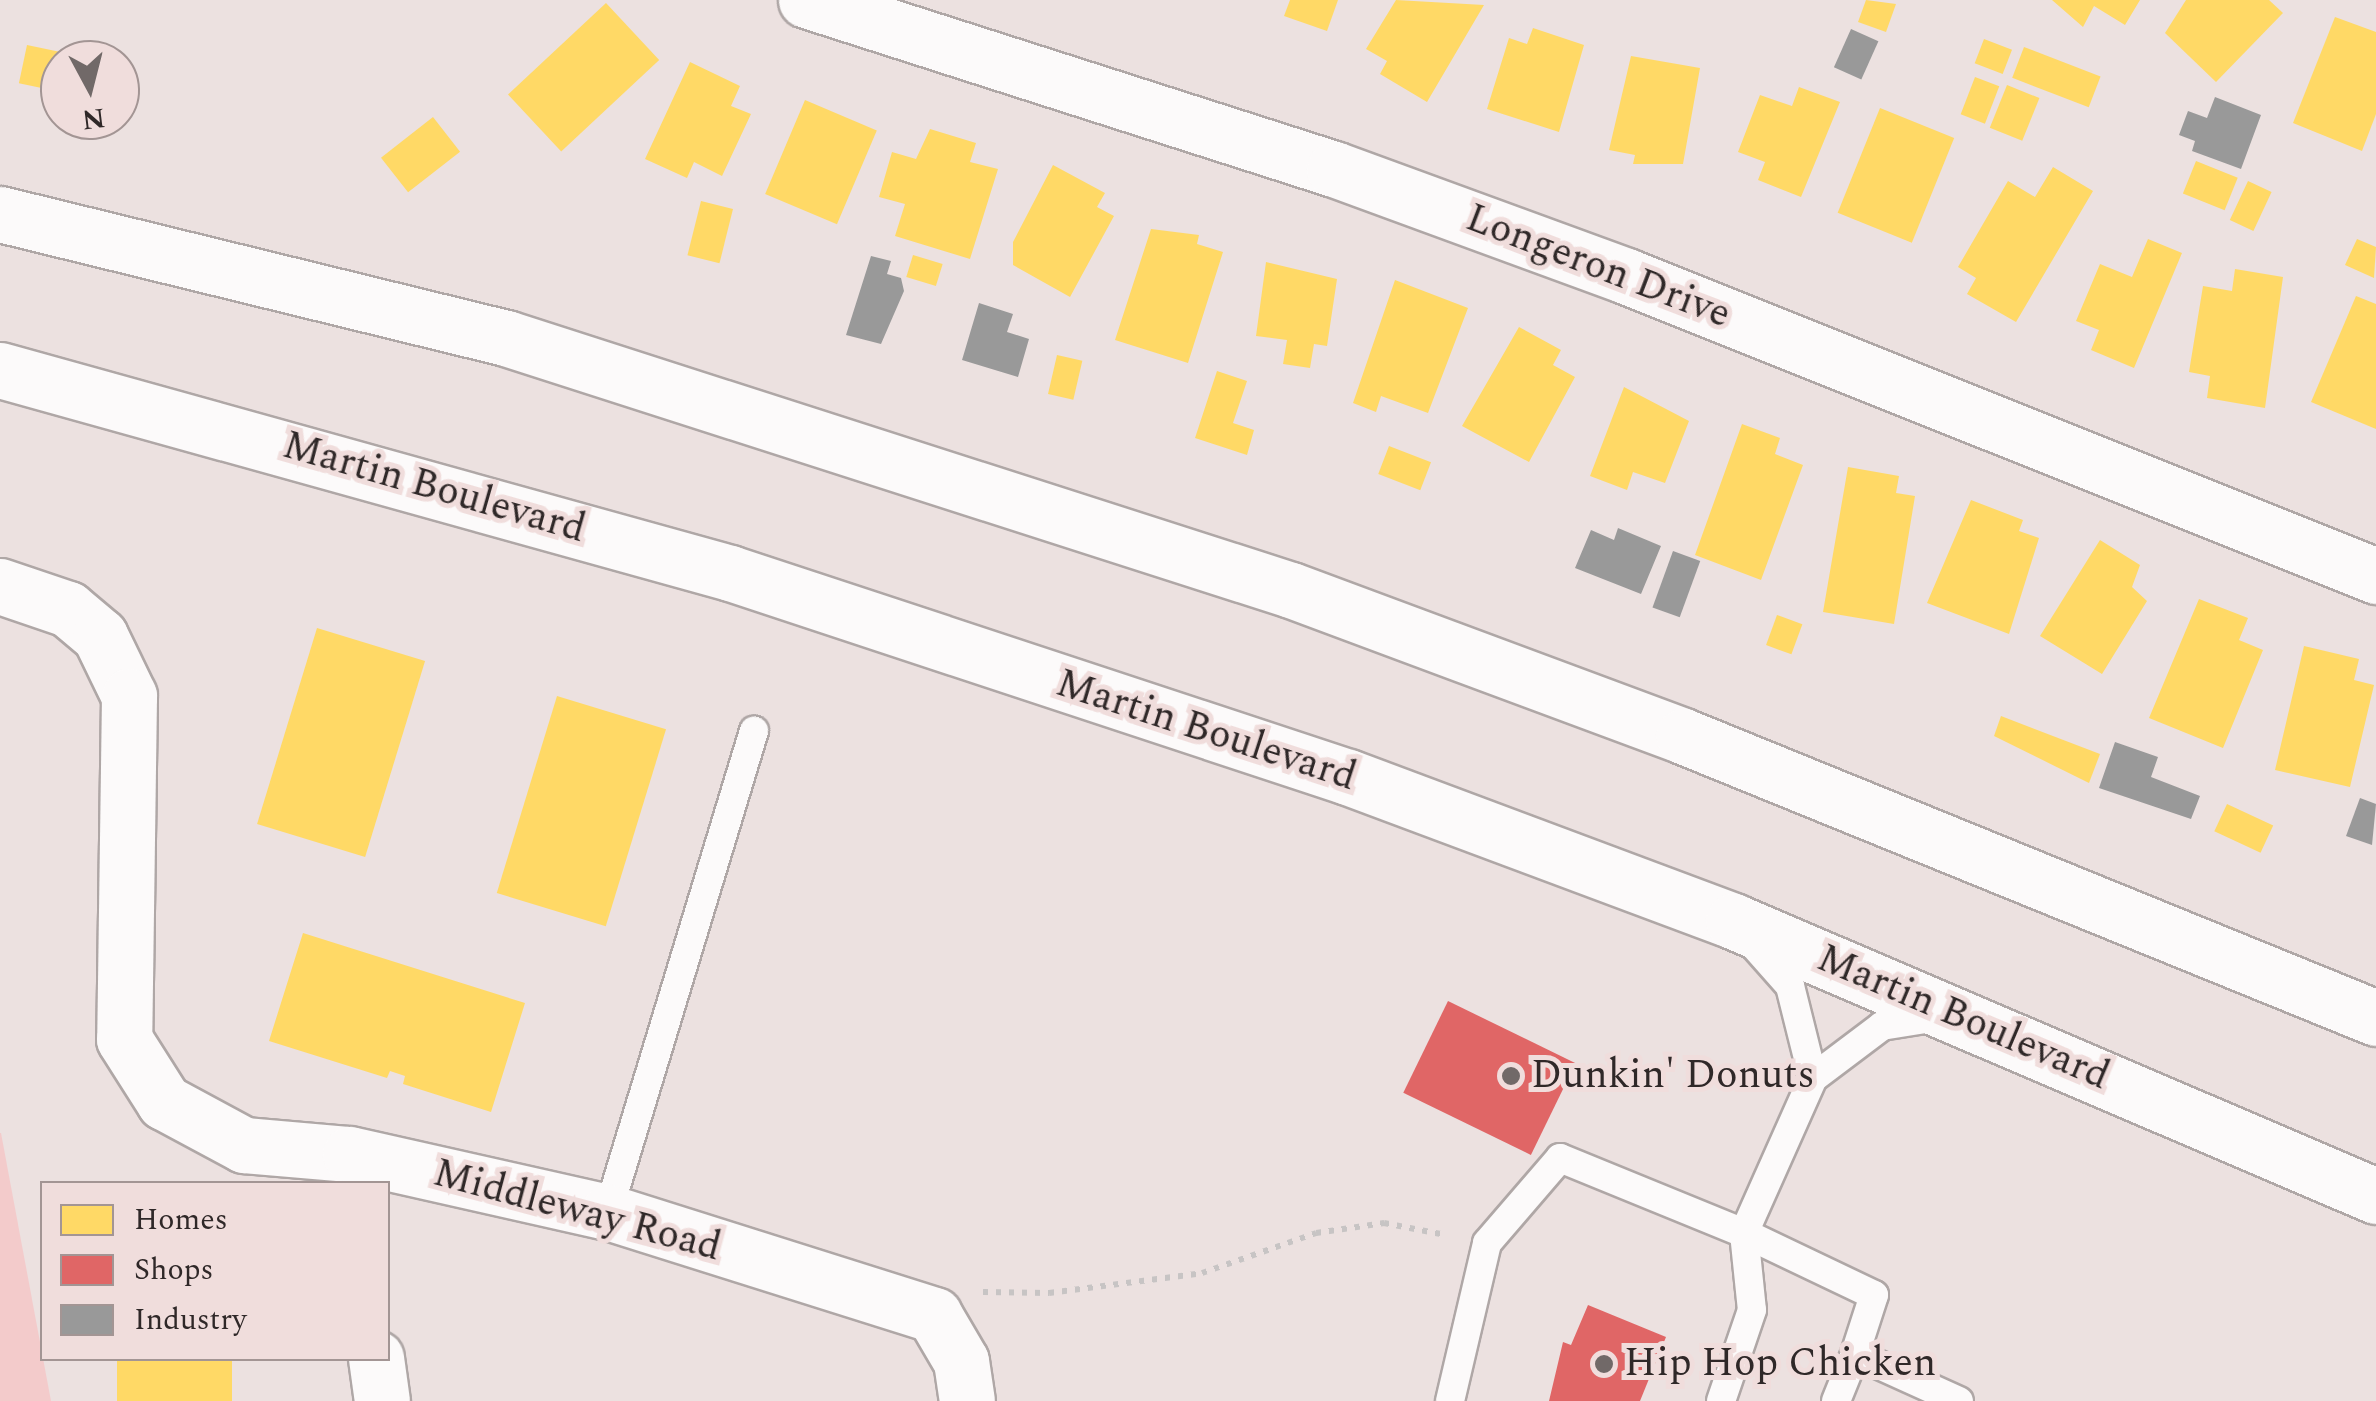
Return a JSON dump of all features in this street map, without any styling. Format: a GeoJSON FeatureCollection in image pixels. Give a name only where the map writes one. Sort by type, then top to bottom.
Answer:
{"type":"FeatureCollection","features":[{"type":"Feature","properties":{"kind":"main road","name":"Longeron Drive"},"geometry":{"type":"LineString","coordinates":[[806,0],[1334,169],[1626,276],[2376,576]]}},
{"type":"Feature","properties":{"kind":"main road"},"geometry":{"type":"LineString","coordinates":[[0,214],[506,338],[1291,590],[1683,736],[2376,1018]]}},
{"type":"Feature","properties":{"kind":"main road","name":"Martin Boulevard"},"geometry":{"type":"LineString","coordinates":[[0,370],[730,573],[1348,777],[1733,921],[2376,1196]]}},
{"type":"Feature","properties":{"kind":"main road","name":"Middleway Road"},"geometry":{"type":"LineString","coordinates":[[0,586],[68,609],[100,636],[129,696],[121,993],[124,1039],[140,1075],[195,1124],[244,1145],[352,1169],[608,1212],[934,1314]]}},
{"type":"Feature","properties":{"kind":"main road"},"geometry":{"type":"LineString","coordinates":[[934,1314],[961,1361],[967,1401]]}},
{"type":"Feature","properties":{"kind":"main road"},"geometry":{"type":"LineString","coordinates":[[376,1361],[382,1401]]}},
{"type":"Feature","properties":{"kind":"lane"},"geometry":{"type":"LineString","coordinates":[[608,1212],[754,732]]}},
{"type":"Feature","properties":{"kind":"lane"},"geometry":{"type":"LineString","coordinates":[[1733,921],[1790,986],[1813,1078]]}},
{"type":"Feature","properties":{"kind":"lane"},"geometry":{"type":"LineString","coordinates":[[1721,1401],[1752,1310],[1744,1233],[1813,1078],[1882,1026],[1958,1014]]}},
{"type":"Feature","properties":{"kind":"lane"},"geometry":{"type":"LineString","coordinates":[[1450,1401],[1487,1243],[1560,1158],[1744,1233],[1874,1294],[1836,1401]]}},
{"type":"Feature","properties":{"kind":"lane"},"geometry":{"type":"LineString","coordinates":[[1855,1354],[1959,1401]]}},
{"type":"Feature","properties":{"kind":"path"},"geometry":{"type":"LineString","coordinates":[[934,1314],[967,1292],[1048,1293],[1202,1272],[1316,1233],[1384,1223],[1487,1243]]}},
{"type":"Feature","properties":{"kind":"shaded area"},"geometry":{"type":"Polygon","coordinates":[[[1,1133],[40,1342],[40,1361],[44,1361],[51,1401],[0,1401],[1,1133]]]}},
{"type":"Feature","properties":{"kind":"building: Homes"},"geometry":{"type":"Polygon","coordinates":[[[1290,0],[1338,0],[1327,31],[1284,16],[1290,0]]]}},
{"type":"Feature","properties":{"kind":"building: Homes"},"geometry":{"type":"Polygon","coordinates":[[[1396,0],[1484,5],[1427,102],[1380,74],[1387,61],[1366,49],[1396,0]]]}},
{"type":"Feature","properties":{"kind":"building: Homes"},"geometry":{"type":"Polygon","coordinates":[[[1866,0],[1896,4],[1886,32],[1858,22],[1866,0]]]}},
{"type":"Feature","properties":{"kind":"building: Homes"},"geometry":{"type":"Polygon","coordinates":[[[2052,0],[2140,0],[2125,25],[2094,6],[2083,27],[2052,0]]]}},
{"type":"Feature","properties":{"kind":"building: Homes"},"geometry":{"type":"Polygon","coordinates":[[[2186,0],[2269,0],[2283,13],[2216,82],[2165,33],[2186,0]]]}},
{"type":"Feature","properties":{"kind":"building: Homes"},"geometry":{"type":"Polygon","coordinates":[[[606,3],[659,60],[561,151],[508,94],[606,3]]]}},
{"type":"Feature","properties":{"kind":"building: Homes"},"geometry":{"type":"Polygon","coordinates":[[[2335,17],[2376,32],[2376,114],[2362,151],[2293,123],[2335,17]]]}},
{"type":"Feature","properties":{"kind":"building: Homes"},"geometry":{"type":"Polygon","coordinates":[[[1533,28],[1584,45],[1559,132],[1487,109],[1509,38],[1527,44],[1533,28]]]}},
{"type":"Feature","properties":{"kind":"building: Homes"},"geometry":{"type":"Polygon","coordinates":[[[1984,39],[2012,50],[2003,74],[1975,63],[1984,39]]]}},
{"type":"Feature","properties":{"kind":"building: Homes"},"geometry":{"type":"Polygon","coordinates":[[[27,45],[40,48],[40,88],[19,83],[27,45]]]}},
{"type":"Feature","properties":{"kind":"building: Homes"},"geometry":{"type":"Polygon","coordinates":[[[2024,47],[2101,76],[2089,107],[2012,78],[2024,47]]]}},
{"type":"Feature","properties":{"kind":"building: Homes"},"geometry":{"type":"Polygon","coordinates":[[[1631,56],[1700,68],[1683,164],[1633,164],[1635,155],[1609,150],[1631,56]]]}},
{"type":"Feature","properties":{"kind":"building: Homes"},"geometry":{"type":"Polygon","coordinates":[[[690,62],[740,86],[731,106],[751,114],[722,176],[694,162],[687,178],[645,159],[690,62]]]}},
{"type":"Feature","properties":{"kind":"building: Homes"},"geometry":{"type":"Polygon","coordinates":[[[1975,77],[1999,86],[1985,124],[1961,114],[1975,77]]]}},
{"type":"Feature","properties":{"kind":"building: Homes"},"geometry":{"type":"Polygon","coordinates":[[[2007,85],[2039,98],[2022,141],[1990,128],[2007,85]]]}},
{"type":"Feature","properties":{"kind":"building: Homes"},"geometry":{"type":"Polygon","coordinates":[[[1799,87],[1840,102],[1801,197],[1758,180],[1765,162],[1738,152],[1760,95],[1792,106],[1799,87]]]}},
{"type":"Feature","properties":{"kind":"building: Homes"},"geometry":{"type":"Polygon","coordinates":[[[805,100],[877,130],[837,224],[765,194],[805,100]]]}},
{"type":"Feature","properties":{"kind":"building: Homes"},"geometry":{"type":"Polygon","coordinates":[[[1880,108],[1954,138],[1912,243],[1838,213],[1880,108]]]}},
{"type":"Feature","properties":{"kind":"building: Homes"},"geometry":{"type":"Polygon","coordinates":[[[433,117],[460,152],[408,192],[381,158],[433,117]]]}},
{"type":"Feature","properties":{"kind":"building: Homes"},"geometry":{"type":"Polygon","coordinates":[[[930,129],[976,143],[970,162],[998,169],[970,259],[895,236],[905,204],[879,197],[892,152],[916,159],[930,129]]]}},
{"type":"Feature","properties":{"kind":"building: Homes"},"geometry":{"type":"Polygon","coordinates":[[[2196,161],[2238,178],[2225,210],[2183,193],[2196,161]]]}},
{"type":"Feature","properties":{"kind":"building: Homes"},"geometry":{"type":"Polygon","coordinates":[[[1053,165],[1105,193],[1097,207],[1114,216],[1070,297],[1013,265],[1013,242],[1053,165]]]}},
{"type":"Feature","properties":{"kind":"building: Homes"},"geometry":{"type":"Polygon","coordinates":[[[2053,167],[2093,191],[2016,322],[1967,294],[1976,278],[1958,267],[2008,181],[2035,197],[2053,167]]]}},
{"type":"Feature","properties":{"kind":"building: Homes"},"geometry":{"type":"Polygon","coordinates":[[[2248,181],[2272,192],[2253,231],[2230,220],[2248,181]]]}},
{"type":"Feature","properties":{"kind":"building: Homes"},"geometry":{"type":"Polygon","coordinates":[[[701,201],[733,209],[719,263],[687,255],[701,201]]]}},
{"type":"Feature","properties":{"kind":"building: Homes"},"geometry":{"type":"Polygon","coordinates":[[[1151,229],[1199,235],[1197,244],[1223,252],[1188,363],[1115,340],[1151,229]]]}},
{"type":"Feature","properties":{"kind":"building: Homes"},"geometry":{"type":"Polygon","coordinates":[[[2148,239],[2182,253],[2134,368],[2091,350],[2099,330],[2076,321],[2100,264],[2132,277],[2148,239]]]}},
{"type":"Feature","properties":{"kind":"building: Homes"},"geometry":{"type":"Polygon","coordinates":[[[2357,239],[2376,247],[2374,278],[2345,265],[2357,239]]]}},
{"type":"Feature","properties":{"kind":"building: Homes"},"geometry":{"type":"Polygon","coordinates":[[[913,255],[943,264],[936,286],[906,277],[913,255]]]}},
{"type":"Feature","properties":{"kind":"building: Homes"},"geometry":{"type":"Polygon","coordinates":[[[1266,262],[1337,279],[1327,346],[1314,344],[1310,368],[1283,364],[1287,340],[1256,336],[1266,262]]]}},
{"type":"Feature","properties":{"kind":"building: Homes"},"geometry":{"type":"Polygon","coordinates":[[[2235,269],[2283,277],[2265,408],[2207,398],[2210,376],[2189,372],[2203,286],[2232,291],[2235,269]]]}},
{"type":"Feature","properties":{"kind":"building: Homes"},"geometry":{"type":"Polygon","coordinates":[[[1395,280],[1468,308],[1428,413],[1381,396],[1376,412],[1353,403],[1395,280]]]}},
{"type":"Feature","properties":{"kind":"building: Homes"},"geometry":{"type":"Polygon","coordinates":[[[2356,296],[2376,304],[2376,429],[2311,402],[2356,296]]]}},
{"type":"Feature","properties":{"kind":"building: Homes"},"geometry":{"type":"Polygon","coordinates":[[[1519,327],[1561,350],[1553,365],[1575,377],[1529,462],[1462,426],[1519,327]]]}},
{"type":"Feature","properties":{"kind":"building: Homes"},"geometry":{"type":"Polygon","coordinates":[[[1057,355],[1082,361],[1073,400],[1048,394],[1057,355]]]}},
{"type":"Feature","properties":{"kind":"building: Homes"},"geometry":{"type":"Polygon","coordinates":[[[1217,371],[1247,381],[1233,423],[1254,430],[1247,455],[1195,438],[1217,371]]]}},
{"type":"Feature","properties":{"kind":"building: Homes"},"geometry":{"type":"Polygon","coordinates":[[[1624,387],[1689,421],[1665,483],[1633,472],[1627,490],[1590,476],[1624,387]]]}},
{"type":"Feature","properties":{"kind":"building: Homes"},"geometry":{"type":"Polygon","coordinates":[[[1742,424],[1780,438],[1775,454],[1803,465],[1761,580],[1695,555],[1742,424]]]}},
{"type":"Feature","properties":{"kind":"building: Homes"},"geometry":{"type":"Polygon","coordinates":[[[1389,446],[1431,462],[1420,490],[1378,474],[1389,446]]]}},
{"type":"Feature","properties":{"kind":"building: Homes"},"geometry":{"type":"Polygon","coordinates":[[[1848,467],[1899,476],[1896,493],[1915,496],[1894,624],[1823,612],[1848,467]]]}},
{"type":"Feature","properties":{"kind":"building: Homes"},"geometry":{"type":"Polygon","coordinates":[[[1971,500],[2023,520],[2019,531],[2039,538],[2009,634],[1927,603],[1971,500]]]}},
{"type":"Feature","properties":{"kind":"building: Homes"},"geometry":{"type":"Polygon","coordinates":[[[2100,540],[2140,565],[2132,587],[2147,601],[2102,674],[2040,636],[2100,540]]]}},
{"type":"Feature","properties":{"kind":"building: Homes"},"geometry":{"type":"Polygon","coordinates":[[[2199,599],[2248,618],[2239,640],[2263,650],[2223,748],[2149,718],[2199,599]]]}},
{"type":"Feature","properties":{"kind":"building: Homes"},"geometry":{"type":"Polygon","coordinates":[[[1777,615],[1802,624],[1791,654],[1766,645],[1777,615]]]}},
{"type":"Feature","properties":{"kind":"building: Homes"},"geometry":{"type":"Polygon","coordinates":[[[317,628],[425,661],[365,857],[257,824],[317,628]]]}},
{"type":"Feature","properties":{"kind":"building: Homes"},"geometry":{"type":"Polygon","coordinates":[[[2304,646],[2359,659],[2354,680],[2374,685],[2350,787],[2275,770],[2304,646]]]}},
{"type":"Feature","properties":{"kind":"building: Homes"},"geometry":{"type":"Polygon","coordinates":[[[557,696],[666,729],[606,926],[497,893],[557,696]]]}},
{"type":"Feature","properties":{"kind":"building: Homes"},"geometry":{"type":"Polygon","coordinates":[[[2001,716],[2100,754],[2089,783],[1994,736],[2001,716]]]}},
{"type":"Feature","properties":{"kind":"building: Homes"},"geometry":{"type":"Polygon","coordinates":[[[2227,804],[2273,826],[2261,853],[2214,831],[2227,804]]]}},
{"type":"Feature","properties":{"kind":"building: Homes"},"geometry":{"type":"Polygon","coordinates":[[[303,933],[525,1003],[491,1112],[403,1084],[405,1076],[390,1071],[387,1078],[269,1041],[303,933]]]}},
{"type":"Feature","properties":{"kind":"building: Homes"},"geometry":{"type":"Polygon","coordinates":[[[117,1361],[232,1361],[232,1401],[117,1401],[117,1361]]]}},
{"type":"Feature","properties":{"kind":"building: Shops"},"geometry":{"type":"Polygon","coordinates":[[[1448,1001],[1576,1063],[1531,1155],[1403,1093],[1448,1001]]]}},
{"type":"Feature","properties":{"kind":"building: Shops","name":"Hip Hop Chicken"},"geometry":{"type":"Polygon","coordinates":[[[1588,1305],[1666,1337],[1640,1401],[1549,1401],[1563,1342],[1571,1345],[1588,1305]]]}},
{"type":"Feature","properties":{"kind":"building: Industry"},"geometry":{"type":"Polygon","coordinates":[[[1851,29],[1878,41],[1861,80],[1834,67],[1851,29]]]}},
{"type":"Feature","properties":{"kind":"building: Industry"},"geometry":{"type":"Polygon","coordinates":[[[2215,97],[2261,115],[2241,169],[2192,151],[2195,141],[2179,135],[2188,111],[2207,118],[2215,97]]]}},
{"type":"Feature","properties":{"kind":"building: Industry"},"geometry":{"type":"Polygon","coordinates":[[[871,256],[891,261],[887,274],[901,278],[904,291],[881,344],[846,335],[871,256]]]}},
{"type":"Feature","properties":{"kind":"building: Industry"},"geometry":{"type":"Polygon","coordinates":[[[979,303],[1013,314],[1007,332],[1029,339],[1018,377],[962,360],[979,303]]]}},
{"type":"Feature","properties":{"kind":"building: Industry"},"geometry":{"type":"Polygon","coordinates":[[[1618,528],[1661,546],[1641,594],[1575,568],[1591,530],[1614,540],[1618,528]]]}},
{"type":"Feature","properties":{"kind":"building: Industry"},"geometry":{"type":"Polygon","coordinates":[[[1673,551],[1700,561],[1680,617],[1652,607],[1673,551]]]}},
{"type":"Feature","properties":{"kind":"building: Industry"},"geometry":{"type":"Polygon","coordinates":[[[2115,742],[2158,757],[2151,777],[2200,796],[2191,819],[2099,788],[2115,742]]]}},
{"type":"Feature","properties":{"kind":"building: Industry"},"geometry":{"type":"Polygon","coordinates":[[[2360,798],[2376,804],[2372,845],[2346,836],[2360,798]]]}},
{"type":"Feature","properties":{"kind":"place","name":"Dunkin' Donuts"},"geometry":{"type":"Point","coordinates":[1511,1076]}},
{"type":"Feature","properties":{"kind":"place","name":"Hip Hop Chicken"},"geometry":{"type":"Point","coordinates":[1604,1364]}}]}
